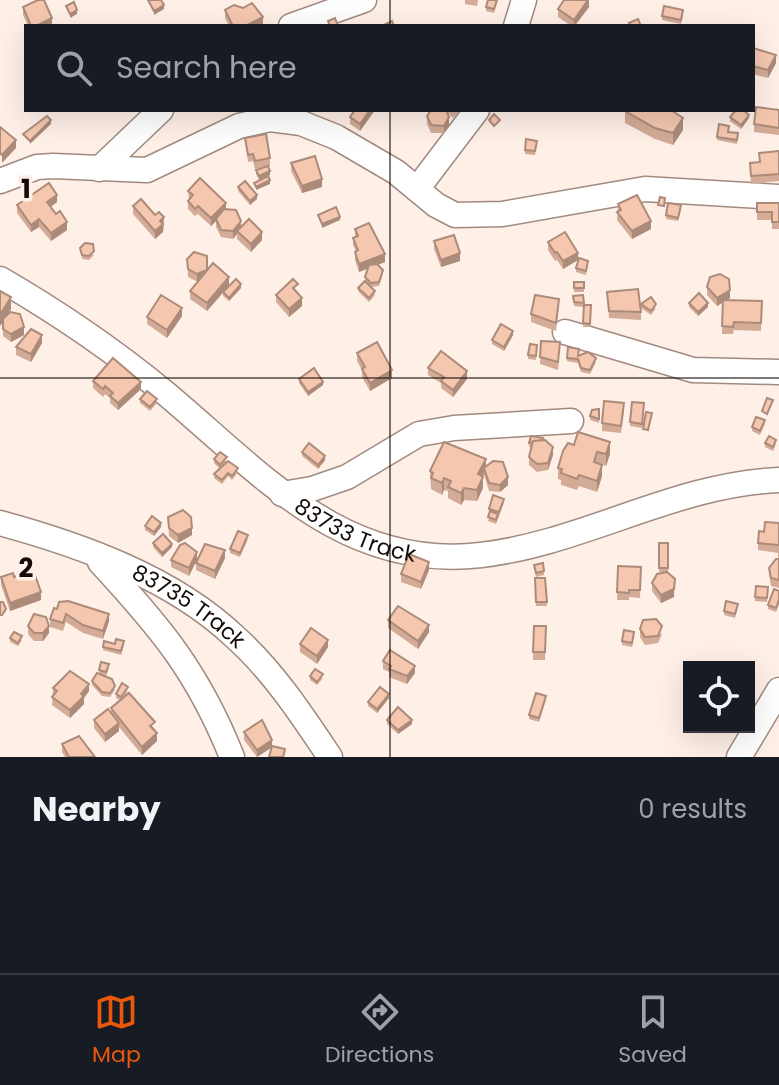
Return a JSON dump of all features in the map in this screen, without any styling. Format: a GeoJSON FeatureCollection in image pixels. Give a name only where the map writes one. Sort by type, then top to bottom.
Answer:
{"type":"FeatureCollection","features":[{"type":"Feature","properties":{"kind":"street"},"geometry":{"type":"LineString","coordinates":[[297,24],[364,0]]}},
{"type":"Feature","properties":{"kind":"street"},"geometry":{"type":"LineString","coordinates":[[517,24],[524,0]]}},
{"type":"Feature","properties":{"kind":"street"},"geometry":{"type":"LineString","coordinates":[[99,169],[159,112]]}},
{"type":"Feature","properties":{"kind":"street"},"geometry":{"type":"LineString","coordinates":[[417,189],[475,112]]}},
{"type":"Feature","properties":{"kind":"street"},"geometry":{"type":"LineString","coordinates":[[0,181],[37,167],[147,170],[239,126],[270,119],[327,133],[375,159],[447,212],[474,216],[645,189],[779,197]]}},
{"type":"Feature","properties":{"kind":"street","name":"83733 Track"},"geometry":{"type":"LineString","coordinates":[[0,279],[136,370],[282,494],[312,515],[362,539],[419,553],[453,556],[515,548],[701,490],[733,483],[779,480]]}},
{"type":"Feature","properties":{"kind":"street"},"geometry":{"type":"LineString","coordinates":[[565,332],[693,370],[779,372]]}},
{"type":"Feature","properties":{"kind":"street"},"geometry":{"type":"LineString","coordinates":[[282,494],[312,489],[347,477],[419,434],[454,428],[571,421]]}},
{"type":"Feature","properties":{"kind":"street","name":"83735 Track"},"geometry":{"type":"LineString","coordinates":[[0,523],[92,553],[182,598],[234,635],[260,662],[330,757]]}},
{"type":"Feature","properties":{"kind":"street"},"geometry":{"type":"LineString","coordinates":[[92,553],[177,649],[219,724],[232,757]]}},
{"type":"Feature","properties":{"kind":"street"},"geometry":{"type":"LineString","coordinates":[[739,757],[779,690]]}},
{"type":"Feature","properties":{"kind":"building"},"geometry":{"type":"Polygon","coordinates":[[[44,0],[52,18],[40,24],[30,24],[23,7],[44,0]]]}},
{"type":"Feature","properties":{"kind":"building"},"geometry":{"type":"Polygon","coordinates":[[[148,0],[161,0],[164,5],[154,11],[148,0]]]}},
{"type":"Feature","properties":{"kind":"building"},"geometry":{"type":"Polygon","coordinates":[[[488,0],[497,0],[494,9],[486,7],[488,0]]]}},
{"type":"Feature","properties":{"kind":"building"},"geometry":{"type":"Polygon","coordinates":[[[564,0],[588,0],[574,20],[558,9],[564,0]]]}},
{"type":"Feature","properties":{"kind":"building"},"geometry":{"type":"Polygon","coordinates":[[[74,2],[77,10],[70,14],[66,6],[74,2]]]}},
{"type":"Feature","properties":{"kind":"building"},"geometry":{"type":"Polygon","coordinates":[[[252,3],[263,17],[249,24],[232,24],[225,10],[234,5],[243,8],[252,3]]]}},
{"type":"Feature","properties":{"kind":"building"},"geometry":{"type":"Polygon","coordinates":[[[664,6],[683,10],[681,20],[662,16],[664,6]]]}},
{"type":"Feature","properties":{"kind":"building"},"geometry":{"type":"Polygon","coordinates":[[[755,49],[776,55],[768,70],[755,67],[755,49]]]}},
{"type":"Feature","properties":{"kind":"building"},"geometry":{"type":"Polygon","coordinates":[[[756,107],[779,110],[779,128],[754,124],[756,107]]]}},
{"type":"Feature","properties":{"kind":"building"},"geometry":{"type":"Polygon","coordinates":[[[354,112],[369,112],[360,124],[350,117],[354,112]]]}},
{"type":"Feature","properties":{"kind":"building"},"geometry":{"type":"Polygon","coordinates":[[[430,112],[447,112],[449,117],[444,126],[431,125],[427,116],[430,112]]]}},
{"type":"Feature","properties":{"kind":"building"},"geometry":{"type":"Polygon","coordinates":[[[627,112],[674,112],[683,118],[673,133],[655,128],[627,112]]]}},
{"type":"Feature","properties":{"kind":"building"},"geometry":{"type":"Polygon","coordinates":[[[734,112],[749,115],[741,125],[730,117],[734,112]]]}},
{"type":"Feature","properties":{"kind":"building"},"geometry":{"type":"Polygon","coordinates":[[[494,114],[500,120],[494,126],[489,120],[494,114]]]}},
{"type":"Feature","properties":{"kind":"building"},"geometry":{"type":"Polygon","coordinates":[[[47,116],[51,120],[30,141],[23,134],[47,116]]]}},
{"type":"Feature","properties":{"kind":"building"},"geometry":{"type":"Polygon","coordinates":[[[719,124],[729,126],[728,132],[738,133],[737,140],[717,137],[719,124]]]}},
{"type":"Feature","properties":{"kind":"building"},"geometry":{"type":"Polygon","coordinates":[[[0,127],[16,140],[2,155],[0,153],[0,127]]]}},
{"type":"Feature","properties":{"kind":"building"},"geometry":{"type":"Polygon","coordinates":[[[266,134],[270,158],[255,161],[253,154],[248,155],[245,138],[266,134]]]}},
{"type":"Feature","properties":{"kind":"building"},"geometry":{"type":"Polygon","coordinates":[[[526,139],[537,141],[535,151],[525,150],[526,139]]]}},
{"type":"Feature","properties":{"kind":"building"},"geometry":{"type":"Polygon","coordinates":[[[779,151],[779,174],[751,176],[750,163],[760,162],[759,153],[779,151]]]}},
{"type":"Feature","properties":{"kind":"building"},"geometry":{"type":"Polygon","coordinates":[[[315,156],[322,179],[302,186],[291,163],[315,156]]]}},
{"type":"Feature","properties":{"kind":"building"},"geometry":{"type":"Polygon","coordinates":[[[268,166],[270,171],[259,176],[256,170],[268,166]]]}},
{"type":"Feature","properties":{"kind":"building"},"geometry":{"type":"Polygon","coordinates":[[[268,176],[270,180],[256,187],[254,183],[268,176]]]}},
{"type":"Feature","properties":{"kind":"building"},"geometry":{"type":"Polygon","coordinates":[[[200,178],[226,203],[211,218],[188,201],[193,195],[188,191],[200,178]]]}},
{"type":"Feature","properties":{"kind":"building"},"geometry":{"type":"Polygon","coordinates":[[[245,181],[257,195],[250,201],[238,187],[245,181]]]}},
{"type":"Feature","properties":{"kind":"building"},"geometry":{"type":"Polygon","coordinates":[[[49,183],[57,195],[47,202],[56,214],[60,211],[67,222],[51,233],[39,219],[31,225],[17,205],[49,183]]]}},
{"type":"Feature","properties":{"kind":"building"},"geometry":{"type":"Polygon","coordinates":[[[637,195],[651,221],[632,231],[617,212],[621,210],[618,204],[637,195]]]}},
{"type":"Feature","properties":{"kind":"building"},"geometry":{"type":"Polygon","coordinates":[[[660,197],[665,198],[664,206],[658,205],[660,197]]]}},
{"type":"Feature","properties":{"kind":"building"},"geometry":{"type":"Polygon","coordinates":[[[141,199],[155,215],[159,212],[164,217],[160,221],[163,224],[155,231],[133,206],[141,199]]]}},
{"type":"Feature","properties":{"kind":"building"},"geometry":{"type":"Polygon","coordinates":[[[668,203],[681,205],[678,218],[666,215],[668,203]]]}},
{"type":"Feature","properties":{"kind":"building"},"geometry":{"type":"Polygon","coordinates":[[[757,203],[779,203],[779,222],[772,222],[772,212],[757,212],[757,203]]]}},
{"type":"Feature","properties":{"kind":"building"},"geometry":{"type":"Polygon","coordinates":[[[336,207],[340,217],[322,224],[318,215],[336,207]]]}},
{"type":"Feature","properties":{"kind":"building"},"geometry":{"type":"Polygon","coordinates":[[[224,209],[236,210],[241,221],[233,231],[221,230],[216,219],[224,209]]]}},
{"type":"Feature","properties":{"kind":"building"},"geometry":{"type":"Polygon","coordinates":[[[249,219],[262,232],[251,244],[237,231],[249,219]]]}},
{"type":"Feature","properties":{"kind":"building"},"geometry":{"type":"Polygon","coordinates":[[[369,223],[385,254],[359,264],[353,238],[358,236],[355,229],[369,223]]]}},
{"type":"Feature","properties":{"kind":"building"},"geometry":{"type":"Polygon","coordinates":[[[565,232],[578,253],[563,261],[548,242],[565,232]]]}},
{"type":"Feature","properties":{"kind":"building"},"geometry":{"type":"Polygon","coordinates":[[[454,235],[460,253],[441,260],[434,241],[454,235]]]}},
{"type":"Feature","properties":{"kind":"building"},"geometry":{"type":"Polygon","coordinates":[[[85,243],[93,244],[94,251],[89,256],[82,255],[80,248],[85,243]]]}},
{"type":"Feature","properties":{"kind":"building"},"geometry":{"type":"Polygon","coordinates":[[[194,252],[207,256],[207,270],[197,274],[188,269],[187,259],[194,252]]]}},
{"type":"Feature","properties":{"kind":"building"},"geometry":{"type":"Polygon","coordinates":[[[579,258],[588,261],[586,271],[576,268],[579,258]]]}},
{"type":"Feature","properties":{"kind":"building"},"geometry":{"type":"Polygon","coordinates":[[[213,263],[229,277],[207,303],[190,291],[213,263]]]}},
{"type":"Feature","properties":{"kind":"building"},"geometry":{"type":"Polygon","coordinates":[[[377,264],[383,270],[379,282],[371,283],[365,277],[369,265],[377,264]]]}},
{"type":"Feature","properties":{"kind":"building"},"geometry":{"type":"Polygon","coordinates":[[[720,274],[729,279],[730,290],[717,298],[707,287],[710,277],[720,274]]]}},
{"type":"Feature","properties":{"kind":"building"},"geometry":{"type":"Polygon","coordinates":[[[236,279],[241,284],[229,298],[223,292],[236,279]]]}},
{"type":"Feature","properties":{"kind":"building"},"geometry":{"type":"Polygon","coordinates":[[[293,279],[298,284],[293,288],[302,298],[289,309],[276,295],[293,279]]]}},
{"type":"Feature","properties":{"kind":"building"},"geometry":{"type":"Polygon","coordinates":[[[365,281],[375,291],[369,298],[358,288],[365,281]]]}},
{"type":"Feature","properties":{"kind":"building"},"geometry":{"type":"Polygon","coordinates":[[[574,282],[584,282],[584,288],[574,288],[574,282]]]}},
{"type":"Feature","properties":{"kind":"building"},"geometry":{"type":"Polygon","coordinates":[[[638,289],[641,312],[609,311],[607,292],[638,289]]]}},
{"type":"Feature","properties":{"kind":"building"},"geometry":{"type":"Polygon","coordinates":[[[0,291],[11,297],[0,315],[0,291]]]}},
{"type":"Feature","properties":{"kind":"building"},"geometry":{"type":"Polygon","coordinates":[[[699,293],[708,303],[698,312],[689,303],[699,293]]]}},
{"type":"Feature","properties":{"kind":"building"},"geometry":{"type":"Polygon","coordinates":[[[161,295],[182,308],[167,330],[147,317],[161,295]]]}},
{"type":"Feature","properties":{"kind":"building"},"geometry":{"type":"Polygon","coordinates":[[[535,295],[559,299],[556,323],[531,314],[535,295]]]}},
{"type":"Feature","properties":{"kind":"building"},"geometry":{"type":"Polygon","coordinates":[[[583,295],[584,303],[574,302],[573,296],[583,295]]]}},
{"type":"Feature","properties":{"kind":"building"},"geometry":{"type":"Polygon","coordinates":[[[651,297],[656,304],[651,311],[641,304],[651,297]]]}},
{"type":"Feature","properties":{"kind":"building"},"geometry":{"type":"Polygon","coordinates":[[[723,300],[762,301],[761,323],[734,322],[733,327],[722,326],[723,300]]]}},
{"type":"Feature","properties":{"kind":"building"},"geometry":{"type":"Polygon","coordinates":[[[584,305],[591,305],[590,324],[583,323],[584,305]]]}},
{"type":"Feature","properties":{"kind":"building"},"geometry":{"type":"Polygon","coordinates":[[[10,312],[20,314],[24,327],[11,334],[3,329],[3,319],[10,312]]]}},
{"type":"Feature","properties":{"kind":"building"},"geometry":{"type":"Polygon","coordinates":[[[501,324],[513,331],[504,347],[492,340],[501,324]]]}},
{"type":"Feature","properties":{"kind":"building"},"geometry":{"type":"Polygon","coordinates":[[[31,329],[42,335],[31,354],[16,347],[31,329]]]}},
{"type":"Feature","properties":{"kind":"building"},"geometry":{"type":"Polygon","coordinates":[[[541,341],[560,342],[558,362],[540,357],[541,341]]]}},
{"type":"Feature","properties":{"kind":"building"},"geometry":{"type":"Polygon","coordinates":[[[377,342],[392,370],[370,383],[357,353],[377,342]]]}},
{"type":"Feature","properties":{"kind":"building"},"geometry":{"type":"Polygon","coordinates":[[[530,344],[537,345],[536,356],[528,355],[530,344]]]}},
{"type":"Feature","properties":{"kind":"building"},"geometry":{"type":"Polygon","coordinates":[[[568,347],[579,349],[578,356],[588,352],[596,358],[590,370],[581,368],[578,359],[567,358],[568,347]]]}},
{"type":"Feature","properties":{"kind":"building"},"geometry":{"type":"Polygon","coordinates":[[[441,351],[467,371],[453,390],[441,381],[444,377],[428,368],[441,351]]]}},
{"type":"Feature","properties":{"kind":"building"},"geometry":{"type":"Polygon","coordinates":[[[113,358],[141,382],[118,403],[110,396],[113,393],[93,381],[113,358]]]}},
{"type":"Feature","properties":{"kind":"building"},"geometry":{"type":"Polygon","coordinates":[[[314,368],[323,382],[308,392],[299,379],[314,368]]]}},
{"type":"Feature","properties":{"kind":"building"},"geometry":{"type":"Polygon","coordinates":[[[147,391],[157,399],[150,407],[140,399],[147,391]]]}},
{"type":"Feature","properties":{"kind":"building"},"geometry":{"type":"Polygon","coordinates":[[[767,398],[773,400],[767,414],[762,411],[767,398]]]}},
{"type":"Feature","properties":{"kind":"building"},"geometry":{"type":"Polygon","coordinates":[[[604,401],[624,403],[621,426],[602,423],[604,401]]]}},
{"type":"Feature","properties":{"kind":"building"},"geometry":{"type":"Polygon","coordinates":[[[632,402],[644,403],[642,424],[630,422],[632,402]]]}},
{"type":"Feature","properties":{"kind":"building"},"geometry":{"type":"Polygon","coordinates":[[[599,409],[599,419],[590,416],[592,410],[599,409]]]}},
{"type":"Feature","properties":{"kind":"building"},"geometry":{"type":"Polygon","coordinates":[[[646,412],[652,413],[648,430],[643,429],[646,412]]]}},
{"type":"Feature","properties":{"kind":"building"},"geometry":{"type":"Polygon","coordinates":[[[756,417],[765,420],[760,431],[752,427],[756,417]]]}},
{"type":"Feature","properties":{"kind":"building"},"geometry":{"type":"Polygon","coordinates":[[[578,432],[610,442],[606,454],[597,452],[594,462],[602,465],[597,481],[579,475],[577,479],[561,473],[562,469],[558,468],[563,451],[568,443],[574,445],[578,432]]]}},
{"type":"Feature","properties":{"kind":"building"},"geometry":{"type":"Polygon","coordinates":[[[531,436],[543,438],[529,443],[531,436]]]}},
{"type":"Feature","properties":{"kind":"building"},"geometry":{"type":"Polygon","coordinates":[[[769,436],[776,440],[773,447],[765,443],[769,436]]]}},
{"type":"Feature","properties":{"kind":"building"},"geometry":{"type":"Polygon","coordinates":[[[545,440],[553,447],[548,463],[537,464],[529,457],[533,441],[545,440]]]}},
{"type":"Feature","properties":{"kind":"building"},"geometry":{"type":"Polygon","coordinates":[[[444,442],[486,459],[478,474],[483,477],[477,490],[464,488],[461,493],[448,487],[451,481],[444,478],[442,483],[431,478],[433,473],[430,471],[444,442]]]}},
{"type":"Feature","properties":{"kind":"building"},"geometry":{"type":"Polygon","coordinates":[[[309,443],[325,456],[318,465],[302,452],[309,443]]]}},
{"type":"Feature","properties":{"kind":"building"},"geometry":{"type":"Polygon","coordinates":[[[220,452],[227,457],[220,465],[214,459],[220,452]]]}},
{"type":"Feature","properties":{"kind":"building"},"geometry":{"type":"Polygon","coordinates":[[[228,461],[238,468],[232,476],[228,473],[222,480],[214,474],[228,461]]]}},
{"type":"Feature","properties":{"kind":"building"},"geometry":{"type":"Polygon","coordinates":[[[493,461],[503,462],[508,477],[500,485],[489,483],[484,468],[493,461]]]}},
{"type":"Feature","properties":{"kind":"building"},"geometry":{"type":"Polygon","coordinates":[[[493,495],[504,499],[499,512],[489,509],[493,495]]]}},
{"type":"Feature","properties":{"kind":"building"},"geometry":{"type":"Polygon","coordinates":[[[183,510],[191,517],[192,528],[178,535],[169,528],[168,517],[183,510]]]}},
{"type":"Feature","properties":{"kind":"building"},"geometry":{"type":"Polygon","coordinates":[[[490,511],[498,514],[496,520],[488,517],[490,511]]]}},
{"type":"Feature","properties":{"kind":"building"},"geometry":{"type":"Polygon","coordinates":[[[152,516],[161,523],[154,532],[145,526],[152,516]]]}},
{"type":"Feature","properties":{"kind":"building"},"geometry":{"type":"Polygon","coordinates":[[[765,522],[779,523],[779,545],[758,543],[759,531],[764,532],[765,522]]]}},
{"type":"Feature","properties":{"kind":"building"},"geometry":{"type":"Polygon","coordinates":[[[238,531],[248,535],[240,553],[230,549],[238,531]]]}},
{"type":"Feature","properties":{"kind":"building"},"geometry":{"type":"Polygon","coordinates":[[[163,534],[172,544],[162,553],[153,543],[163,534]]]}},
{"type":"Feature","properties":{"kind":"building"},"geometry":{"type":"Polygon","coordinates":[[[185,543],[197,552],[189,568],[171,560],[180,545],[185,543]]]}},
{"type":"Feature","properties":{"kind":"building"},"geometry":{"type":"Polygon","coordinates":[[[659,543],[668,543],[668,568],[659,568],[659,543]]]}},
{"type":"Feature","properties":{"kind":"building"},"geometry":{"type":"Polygon","coordinates":[[[205,544],[225,550],[215,571],[196,563],[205,544]]]}},
{"type":"Feature","properties":{"kind":"building"},"geometry":{"type":"Polygon","coordinates":[[[409,554],[429,562],[421,582],[401,574],[409,554]]]}},
{"type":"Feature","properties":{"kind":"building"},"geometry":{"type":"Polygon","coordinates":[[[779,559],[779,580],[771,578],[769,568],[779,559]]]}},
{"type":"Feature","properties":{"kind":"building"},"geometry":{"type":"Polygon","coordinates":[[[543,563],[544,571],[536,573],[534,565],[543,563]]]}},
{"type":"Feature","properties":{"kind":"building"},"geometry":{"type":"Polygon","coordinates":[[[618,566],[641,567],[640,590],[617,592],[618,566]]]}},
{"type":"Feature","properties":{"kind":"building"},"geometry":{"type":"Polygon","coordinates":[[[667,572],[675,579],[674,589],[661,595],[652,583],[657,574],[667,572]]]}},
{"type":"Feature","properties":{"kind":"building"},"geometry":{"type":"Polygon","coordinates":[[[13,573],[14,577],[26,573],[27,578],[35,575],[41,592],[10,603],[1,577],[13,573]]]}},
{"type":"Feature","properties":{"kind":"building"},"geometry":{"type":"Polygon","coordinates":[[[535,578],[545,578],[547,602],[536,602],[535,578]]]}},
{"type":"Feature","properties":{"kind":"building"},"geometry":{"type":"Polygon","coordinates":[[[756,586],[768,587],[767,598],[755,597],[756,586]]]}},
{"type":"Feature","properties":{"kind":"building"},"geometry":{"type":"Polygon","coordinates":[[[774,589],[779,591],[776,608],[768,605],[774,589]]]}},
{"type":"Feature","properties":{"kind":"building"},"geometry":{"type":"Polygon","coordinates":[[[68,601],[109,614],[103,631],[83,625],[66,614],[63,623],[50,619],[59,602],[68,601]]]}},
{"type":"Feature","properties":{"kind":"building"},"geometry":{"type":"Polygon","coordinates":[[[726,601],[738,604],[735,614],[724,611],[726,601]]]}},
{"type":"Feature","properties":{"kind":"building"},"geometry":{"type":"Polygon","coordinates":[[[0,602],[6,609],[2,615],[0,615],[0,602]]]}},
{"type":"Feature","properties":{"kind":"building"},"geometry":{"type":"Polygon","coordinates":[[[398,606],[429,625],[418,641],[388,620],[398,606]]]}},
{"type":"Feature","properties":{"kind":"building"},"geometry":{"type":"Polygon","coordinates":[[[34,614],[46,617],[49,626],[43,633],[34,633],[28,626],[34,614]]]}},
{"type":"Feature","properties":{"kind":"building"},"geometry":{"type":"Polygon","coordinates":[[[656,619],[662,626],[658,636],[645,637],[640,629],[643,620],[656,619]]]}},
{"type":"Feature","properties":{"kind":"building"},"geometry":{"type":"Polygon","coordinates":[[[534,626],[546,626],[545,652],[533,652],[534,626]]]}},
{"type":"Feature","properties":{"kind":"building"},"geometry":{"type":"Polygon","coordinates":[[[311,628],[328,640],[317,656],[300,644],[311,628]]]}},
{"type":"Feature","properties":{"kind":"building"},"geometry":{"type":"Polygon","coordinates":[[[624,630],[634,632],[632,643],[622,641],[624,630]]]}},
{"type":"Feature","properties":{"kind":"building"},"geometry":{"type":"Polygon","coordinates":[[[14,632],[22,636],[18,643],[10,638],[14,632]]]}},
{"type":"Feature","properties":{"kind":"building"},"geometry":{"type":"Polygon","coordinates":[[[116,639],[124,641],[121,651],[103,647],[104,641],[115,644],[116,639]]]}},
{"type":"Feature","properties":{"kind":"building"},"geometry":{"type":"Polygon","coordinates":[[[390,650],[415,666],[407,676],[389,669],[391,666],[383,661],[390,650]]]}},
{"type":"Feature","properties":{"kind":"building"},"geometry":{"type":"Polygon","coordinates":[[[101,662],[109,664],[106,672],[99,670],[101,662]]]}},
{"type":"Feature","properties":{"kind":"building"},"geometry":{"type":"Polygon","coordinates":[[[315,669],[323,674],[317,682],[310,676],[315,669]]]}},
{"type":"Feature","properties":{"kind":"building"},"geometry":{"type":"Polygon","coordinates":[[[70,671],[89,684],[81,694],[84,696],[70,710],[52,697],[57,691],[53,688],[70,671]]]}},
{"type":"Feature","properties":{"kind":"building"},"geometry":{"type":"Polygon","coordinates":[[[97,673],[112,679],[115,686],[110,693],[102,692],[92,681],[97,673]]]}},
{"type":"Feature","properties":{"kind":"building"},"geometry":{"type":"Polygon","coordinates":[[[122,683],[128,687],[121,697],[116,694],[122,683]]]}},
{"type":"Feature","properties":{"kind":"building"},"geometry":{"type":"Polygon","coordinates":[[[380,687],[389,694],[377,709],[368,702],[380,687]]]}},
{"type":"Feature","properties":{"kind":"building"},"geometry":{"type":"Polygon","coordinates":[[[129,693],[155,722],[150,726],[157,733],[142,747],[111,708],[129,693]]]}},
{"type":"Feature","properties":{"kind":"building"},"geometry":{"type":"Polygon","coordinates":[[[536,693],[546,696],[539,718],[529,715],[536,693]]]}},
{"type":"Feature","properties":{"kind":"building"},"geometry":{"type":"Polygon","coordinates":[[[398,707],[412,720],[398,730],[387,720],[398,707]]]}},
{"type":"Feature","properties":{"kind":"building"},"geometry":{"type":"Polygon","coordinates":[[[108,709],[119,723],[105,734],[94,720],[108,709]]]}},
{"type":"Feature","properties":{"kind":"building"},"geometry":{"type":"Polygon","coordinates":[[[262,720],[272,740],[257,750],[244,732],[262,720]]]}},
{"type":"Feature","properties":{"kind":"building"},"geometry":{"type":"Polygon","coordinates":[[[79,736],[95,757],[69,757],[62,744],[79,736]]]}},
{"type":"Feature","properties":{"kind":"building"},"geometry":{"type":"Polygon","coordinates":[[[272,746],[285,749],[283,757],[269,757],[272,746]]]}}]}
